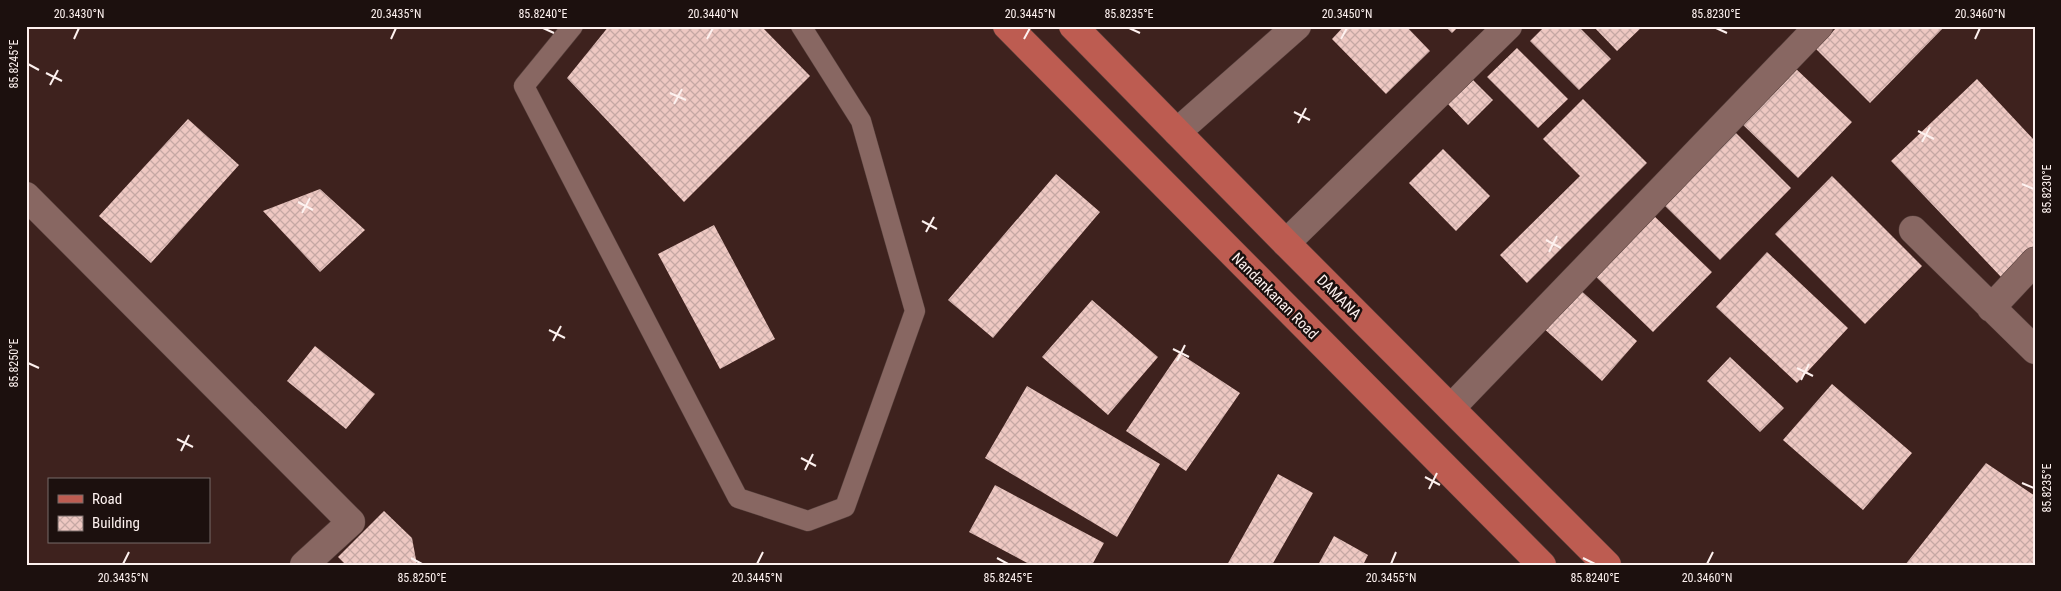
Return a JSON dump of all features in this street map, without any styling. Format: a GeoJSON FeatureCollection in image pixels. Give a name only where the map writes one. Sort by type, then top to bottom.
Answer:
{"type":"FeatureCollection","features":[{"type":"Feature","properties":{"kind":"main road","name":"Nandankanan Road"},"geometry":{"type":"LineString","coordinates":[[1007,26],[1542,565]]}},
{"type":"Feature","properties":{"kind":"main road","name":"DAMANA"},"geometry":{"type":"LineString","coordinates":[[1073,26],[1286,244],[1607,565]]}},
{"type":"Feature","properties":{"kind":"street"},"geometry":{"type":"LineString","coordinates":[[1177,132],[1297,26]]}},
{"type":"Feature","properties":{"kind":"street"},"geometry":{"type":"LineString","coordinates":[[1286,244],[1508,26]]}},
{"type":"Feature","properties":{"kind":"street"},"geometry":{"type":"LineString","coordinates":[[1451,408],[1819,26]]}},
{"type":"Feature","properties":{"kind":"street"},"geometry":{"type":"LineString","coordinates":[[26,196],[351,522],[304,565]]}},
{"type":"Feature","properties":{"kind":"street"},"geometry":{"type":"LineString","coordinates":[[1913,230],[2035,350]]}},
{"type":"Feature","properties":{"kind":"street"},"geometry":{"type":"LineString","coordinates":[[1991,308],[2035,261]]}},
{"type":"Feature","properties":{"kind":"lane"},"geometry":{"type":"LineString","coordinates":[[573,26],[524,86],[738,498],[808,521],[845,507],[915,311],[860,121],[801,26]]}},
{"type":"Feature","properties":{"kind":"building"},"geometry":{"type":"Polygon","coordinates":[[[609,26],[761,26],[810,76],[684,202],[567,78],[609,26]]]}},
{"type":"Feature","properties":{"kind":"building"},"geometry":{"type":"Polygon","coordinates":[[[1344,26],[1406,26],[1430,51],[1386,94],[1332,39],[1344,26]]]}},
{"type":"Feature","properties":{"kind":"building"},"geometry":{"type":"Polygon","coordinates":[[[1445,26],[1459,26],[1452,33],[1445,26]]]}},
{"type":"Feature","properties":{"kind":"building"},"geometry":{"type":"Polygon","coordinates":[[[1545,26],[1578,26],[1611,59],[1579,90],[1530,41],[1545,26]]]}},
{"type":"Feature","properties":{"kind":"building"},"geometry":{"type":"Polygon","coordinates":[[[1593,26],[1643,26],[1617,51],[1593,26]]]}},
{"type":"Feature","properties":{"kind":"building"},"geometry":{"type":"Polygon","coordinates":[[[1838,26],[1945,26],[1870,103],[1816,49],[1838,26]]]}},
{"type":"Feature","properties":{"kind":"building"},"geometry":{"type":"Polygon","coordinates":[[[1517,48],[1568,99],[1538,128],[1487,77],[1517,48]]]}},
{"type":"Feature","properties":{"kind":"building"},"geometry":{"type":"Polygon","coordinates":[[[1793,66],[1852,122],[1798,178],[1740,122],[1793,66]]]}},
{"type":"Feature","properties":{"kind":"building"},"geometry":{"type":"Polygon","coordinates":[[[1977,79],[2035,141],[2035,247],[2002,278],[1891,161],[1977,79]]]}},
{"type":"Feature","properties":{"kind":"building"},"geometry":{"type":"Polygon","coordinates":[[[1473,80],[1493,100],[1468,125],[1448,104],[1473,80]]]}},
{"type":"Feature","properties":{"kind":"building"},"geometry":{"type":"Polygon","coordinates":[[[1583,99],[1647,163],[1527,283],[1500,255],[1580,176],[1543,139],[1583,99]]]}},
{"type":"Feature","properties":{"kind":"building"},"geometry":{"type":"Polygon","coordinates":[[[188,119],[239,165],[151,263],[99,216],[188,119]]]}},
{"type":"Feature","properties":{"kind":"building"},"geometry":{"type":"Polygon","coordinates":[[[1733,130],[1791,188],[1720,260],[1662,203],[1733,130]]]}},
{"type":"Feature","properties":{"kind":"building"},"geometry":{"type":"Polygon","coordinates":[[[1443,149],[1490,196],[1456,231],[1409,183],[1443,149]]]}},
{"type":"Feature","properties":{"kind":"building"},"geometry":{"type":"Polygon","coordinates":[[[1056,174],[1100,212],[993,338],[948,300],[1056,174]]]}},
{"type":"Feature","properties":{"kind":"building"},"geometry":{"type":"Polygon","coordinates":[[[1832,176],[1922,266],[1865,324],[1775,234],[1832,176]]]}},
{"type":"Feature","properties":{"kind":"building"},"geometry":{"type":"Polygon","coordinates":[[[320,189],[365,230],[320,272],[263,211],[320,189]]]}},
{"type":"Feature","properties":{"kind":"building"},"geometry":{"type":"Polygon","coordinates":[[[1651,213],[1712,272],[1653,332],[1592,273],[1651,213]]]}},
{"type":"Feature","properties":{"kind":"building"},"geometry":{"type":"Polygon","coordinates":[[[714,225],[775,339],[720,369],[658,254],[714,225]]]}},
{"type":"Feature","properties":{"kind":"building"},"geometry":{"type":"Polygon","coordinates":[[[1767,252],[1848,328],[1797,383],[1716,307],[1767,252]]]}},
{"type":"Feature","properties":{"kind":"building"},"geometry":{"type":"Polygon","coordinates":[[[1577,287],[1637,341],[1602,381],[1541,326],[1577,287]]]}},
{"type":"Feature","properties":{"kind":"building"},"geometry":{"type":"Polygon","coordinates":[[[1092,300],[1158,357],[1108,415],[1042,357],[1092,300]]]}},
{"type":"Feature","properties":{"kind":"building"},"geometry":{"type":"Polygon","coordinates":[[[315,346],[375,394],[346,429],[287,381],[315,346]]]}},
{"type":"Feature","properties":{"kind":"building"},"geometry":{"type":"Polygon","coordinates":[[[1179,353],[1240,393],[1186,471],[1126,431],[1179,353]]]}},
{"type":"Feature","properties":{"kind":"building"},"geometry":{"type":"Polygon","coordinates":[[[1730,357],[1784,408],[1760,432],[1707,381],[1730,357]]]}},
{"type":"Feature","properties":{"kind":"building"},"geometry":{"type":"Polygon","coordinates":[[[1832,384],[1912,453],[1863,510],[1783,440],[1832,384]]]}},
{"type":"Feature","properties":{"kind":"building"},"geometry":{"type":"Polygon","coordinates":[[[1027,386],[1160,464],[1117,537],[985,458],[1027,386]]]}},
{"type":"Feature","properties":{"kind":"building"},"geometry":{"type":"Polygon","coordinates":[[[1986,463],[2035,496],[2035,565],[1905,565],[1986,463]]]}},
{"type":"Feature","properties":{"kind":"building"},"geometry":{"type":"Polygon","coordinates":[[[1278,474],[1313,493],[1272,565],[1227,565],[1278,474]]]}},
{"type":"Feature","properties":{"kind":"building"},"geometry":{"type":"Polygon","coordinates":[[[995,485],[1104,543],[1092,565],[1031,565],[969,532],[995,485]]]}},
{"type":"Feature","properties":{"kind":"building"},"geometry":{"type":"Polygon","coordinates":[[[384,511],[412,538],[417,565],[346,565],[338,557],[384,511]]]}},
{"type":"Feature","properties":{"kind":"building"},"geometry":{"type":"Polygon","coordinates":[[[1334,536],[1368,555],[1363,565],[1318,565],[1334,536]]]}}]}
